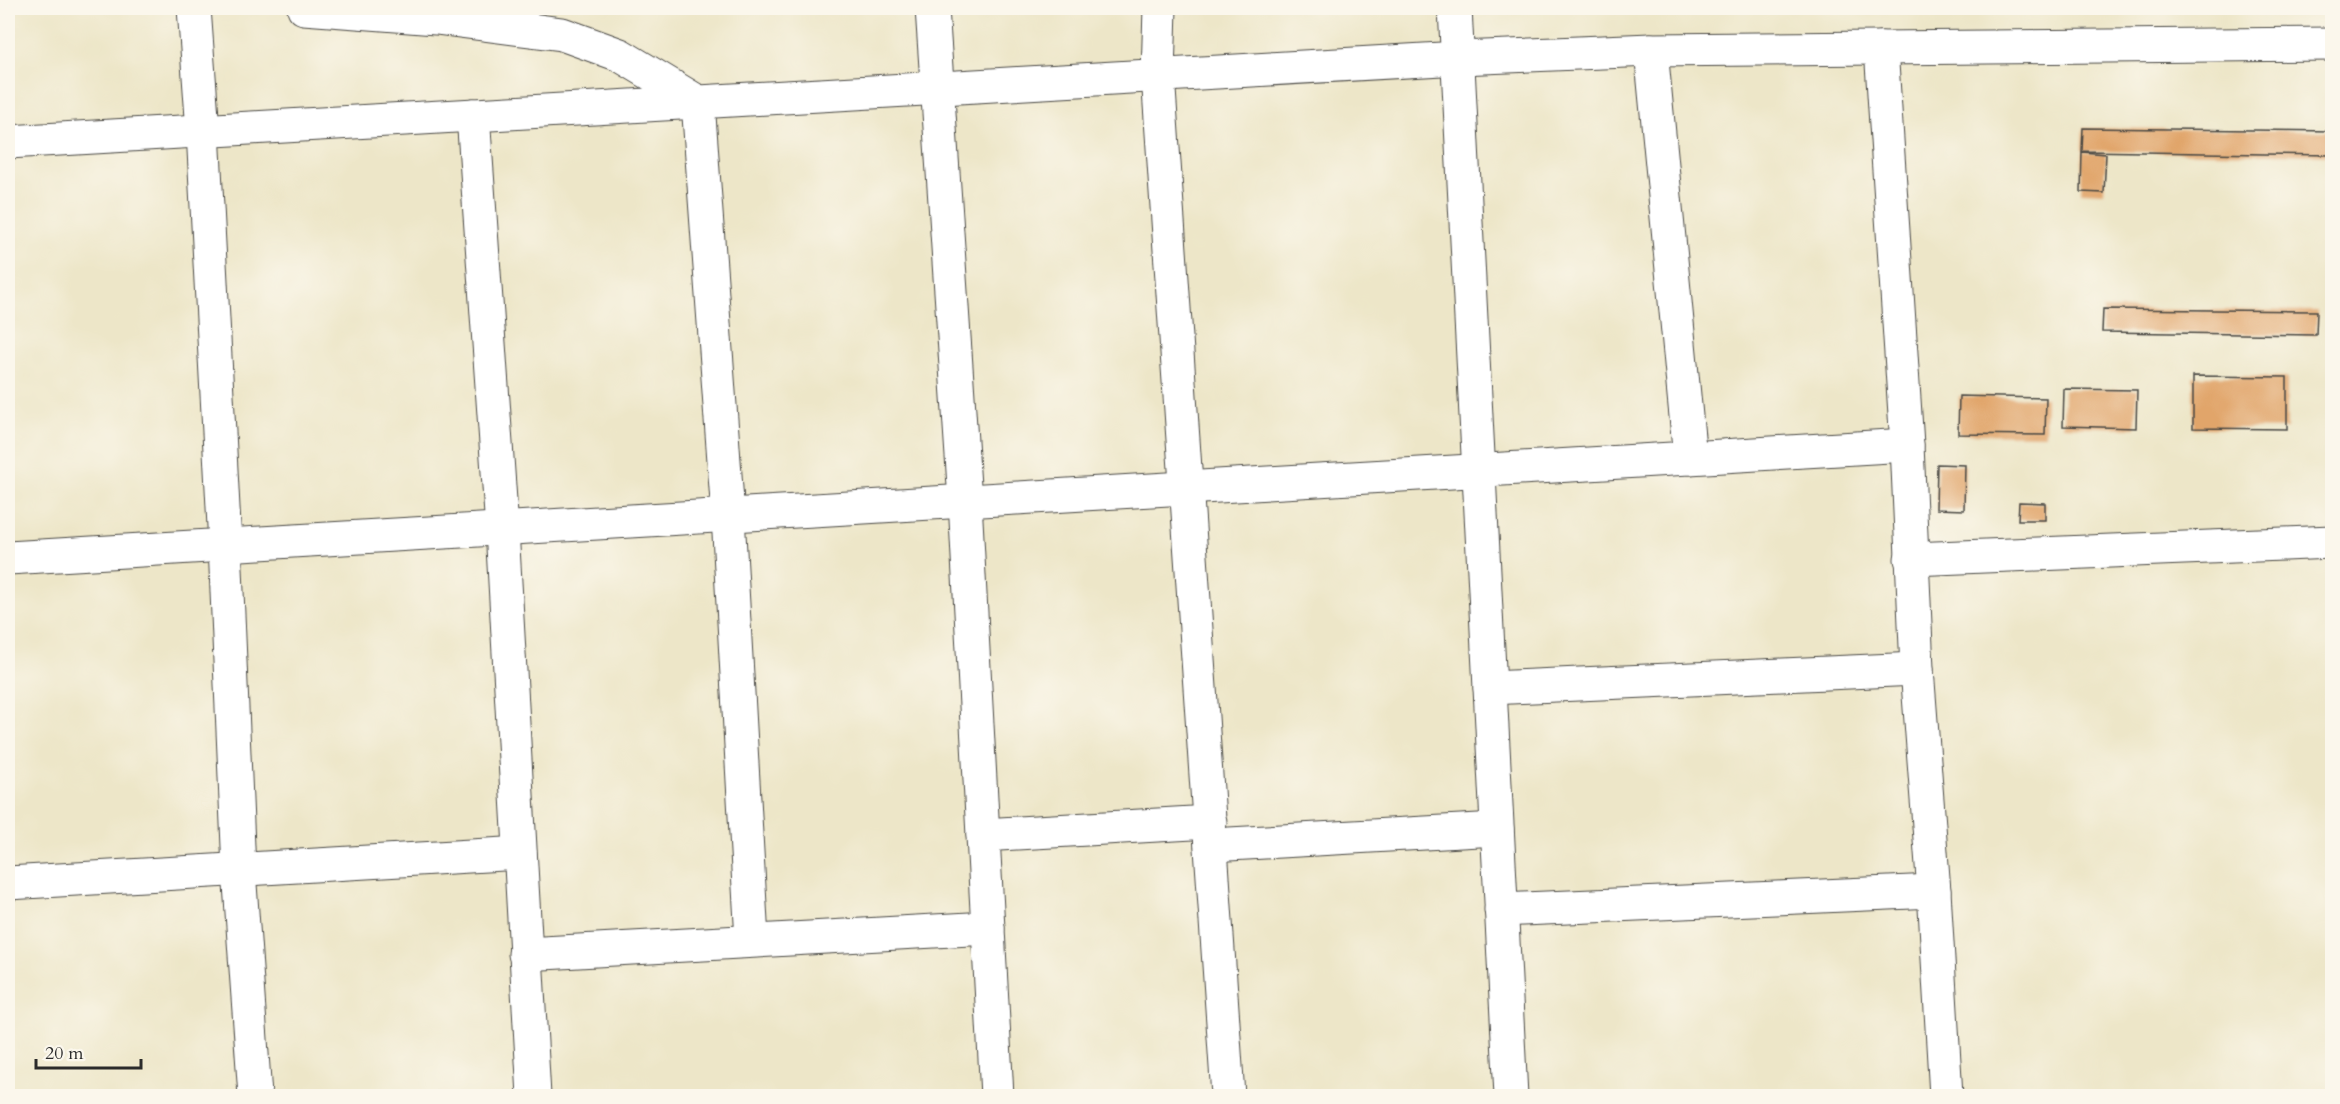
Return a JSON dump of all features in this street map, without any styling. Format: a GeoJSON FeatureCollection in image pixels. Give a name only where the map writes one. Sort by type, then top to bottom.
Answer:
{"type":"FeatureCollection","features":[{"type":"Feature","properties":{"kind":"street"},"geometry":{"type":"LineString","coordinates":[[194,8],[203,131],[225,545],[239,870],[255,1096]]}},
{"type":"Feature","properties":{"kind":"street"},"geometry":{"type":"LineString","coordinates":[[304,8],[436,18],[539,19],[562,34],[620,55],[698,102]]}},
{"type":"Feature","properties":{"kind":"street"},"geometry":{"type":"LineString","coordinates":[[932,8],[965,501],[997,1096]]}},
{"type":"Feature","properties":{"kind":"street"},"geometry":{"type":"LineString","coordinates":[[1160,8],[1158,75],[1228,1096]]}},
{"type":"Feature","properties":{"kind":"street"},"geometry":{"type":"LineString","coordinates":[[1455,8],[1511,1096]]}},
{"type":"Feature","properties":{"kind":"street"},"geometry":{"type":"LineString","coordinates":[[8,142],[1459,58],[1651,50],[2332,44]]}},
{"type":"Feature","properties":{"kind":"street"},"geometry":{"type":"LineString","coordinates":[[1881,48],[1907,445],[1917,669],[1934,891],[1946,1096]]}},
{"type":"Feature","properties":{"kind":"street"},"geometry":{"type":"LineString","coordinates":[[1651,50],[1690,458]]}},
{"type":"Feature","properties":{"kind":"street"},"geometry":{"type":"LineString","coordinates":[[698,102],[728,516],[752,940]]}},
{"type":"Feature","properties":{"kind":"street"},"geometry":{"type":"LineString","coordinates":[[473,115],[502,529],[534,1096]]}},
{"type":"Feature","properties":{"kind":"street"},"geometry":{"type":"LineString","coordinates":[[8,558],[1907,445]]}},
{"type":"Feature","properties":{"kind":"street"},"geometry":{"type":"LineString","coordinates":[[1911,560],[2332,542]]}},
{"type":"Feature","properties":{"kind":"street"},"geometry":{"type":"LineString","coordinates":[[1490,688],[1917,669]]}},
{"type":"Feature","properties":{"kind":"street"},"geometry":{"type":"LineString","coordinates":[[983,835],[1497,829]]}},
{"type":"Feature","properties":{"kind":"street"},"geometry":{"type":"LineString","coordinates":[[8,883],[520,853]]}},
{"type":"Feature","properties":{"kind":"street"},"geometry":{"type":"LineString","coordinates":[[1502,910],[1934,891]]}},
{"type":"Feature","properties":{"kind":"street"},"geometry":{"type":"LineString","coordinates":[[525,954],[988,928]]}},
{"type":"Feature","properties":{"kind":"building"},"geometry":{"type":"Polygon","coordinates":[[[2083,128],[2332,131],[2332,155],[2082,151],[2083,128]]]}},
{"type":"Feature","properties":{"kind":"building"},"geometry":{"type":"Polygon","coordinates":[[[2082,152],[2106,154],[2104,193],[2081,192],[2082,152]]]}},
{"type":"Feature","properties":{"kind":"building"},"geometry":{"type":"Polygon","coordinates":[[[2103,309],[2317,311],[2316,335],[2102,332],[2103,309]]]}},
{"type":"Feature","properties":{"kind":"building"},"geometry":{"type":"Polygon","coordinates":[[[2193,376],[2287,377],[2287,429],[2193,428],[2193,376]]]}},
{"type":"Feature","properties":{"kind":"building"},"geometry":{"type":"Polygon","coordinates":[[[2064,389],[2137,390],[2136,428],[2063,426],[2064,389]]]}},
{"type":"Feature","properties":{"kind":"building"},"geometry":{"type":"Polygon","coordinates":[[[1959,396],[2046,398],[2045,435],[1958,434],[1959,396]]]}},
{"type":"Feature","properties":{"kind":"building"},"geometry":{"type":"Polygon","coordinates":[[[1937,464],[1965,465],[1964,510],[1936,509],[1937,464]]]}},
{"type":"Feature","properties":{"kind":"building"},"geometry":{"type":"Polygon","coordinates":[[[2019,502],[2045,503],[2045,520],[2018,520],[2019,502]]]}}]}
